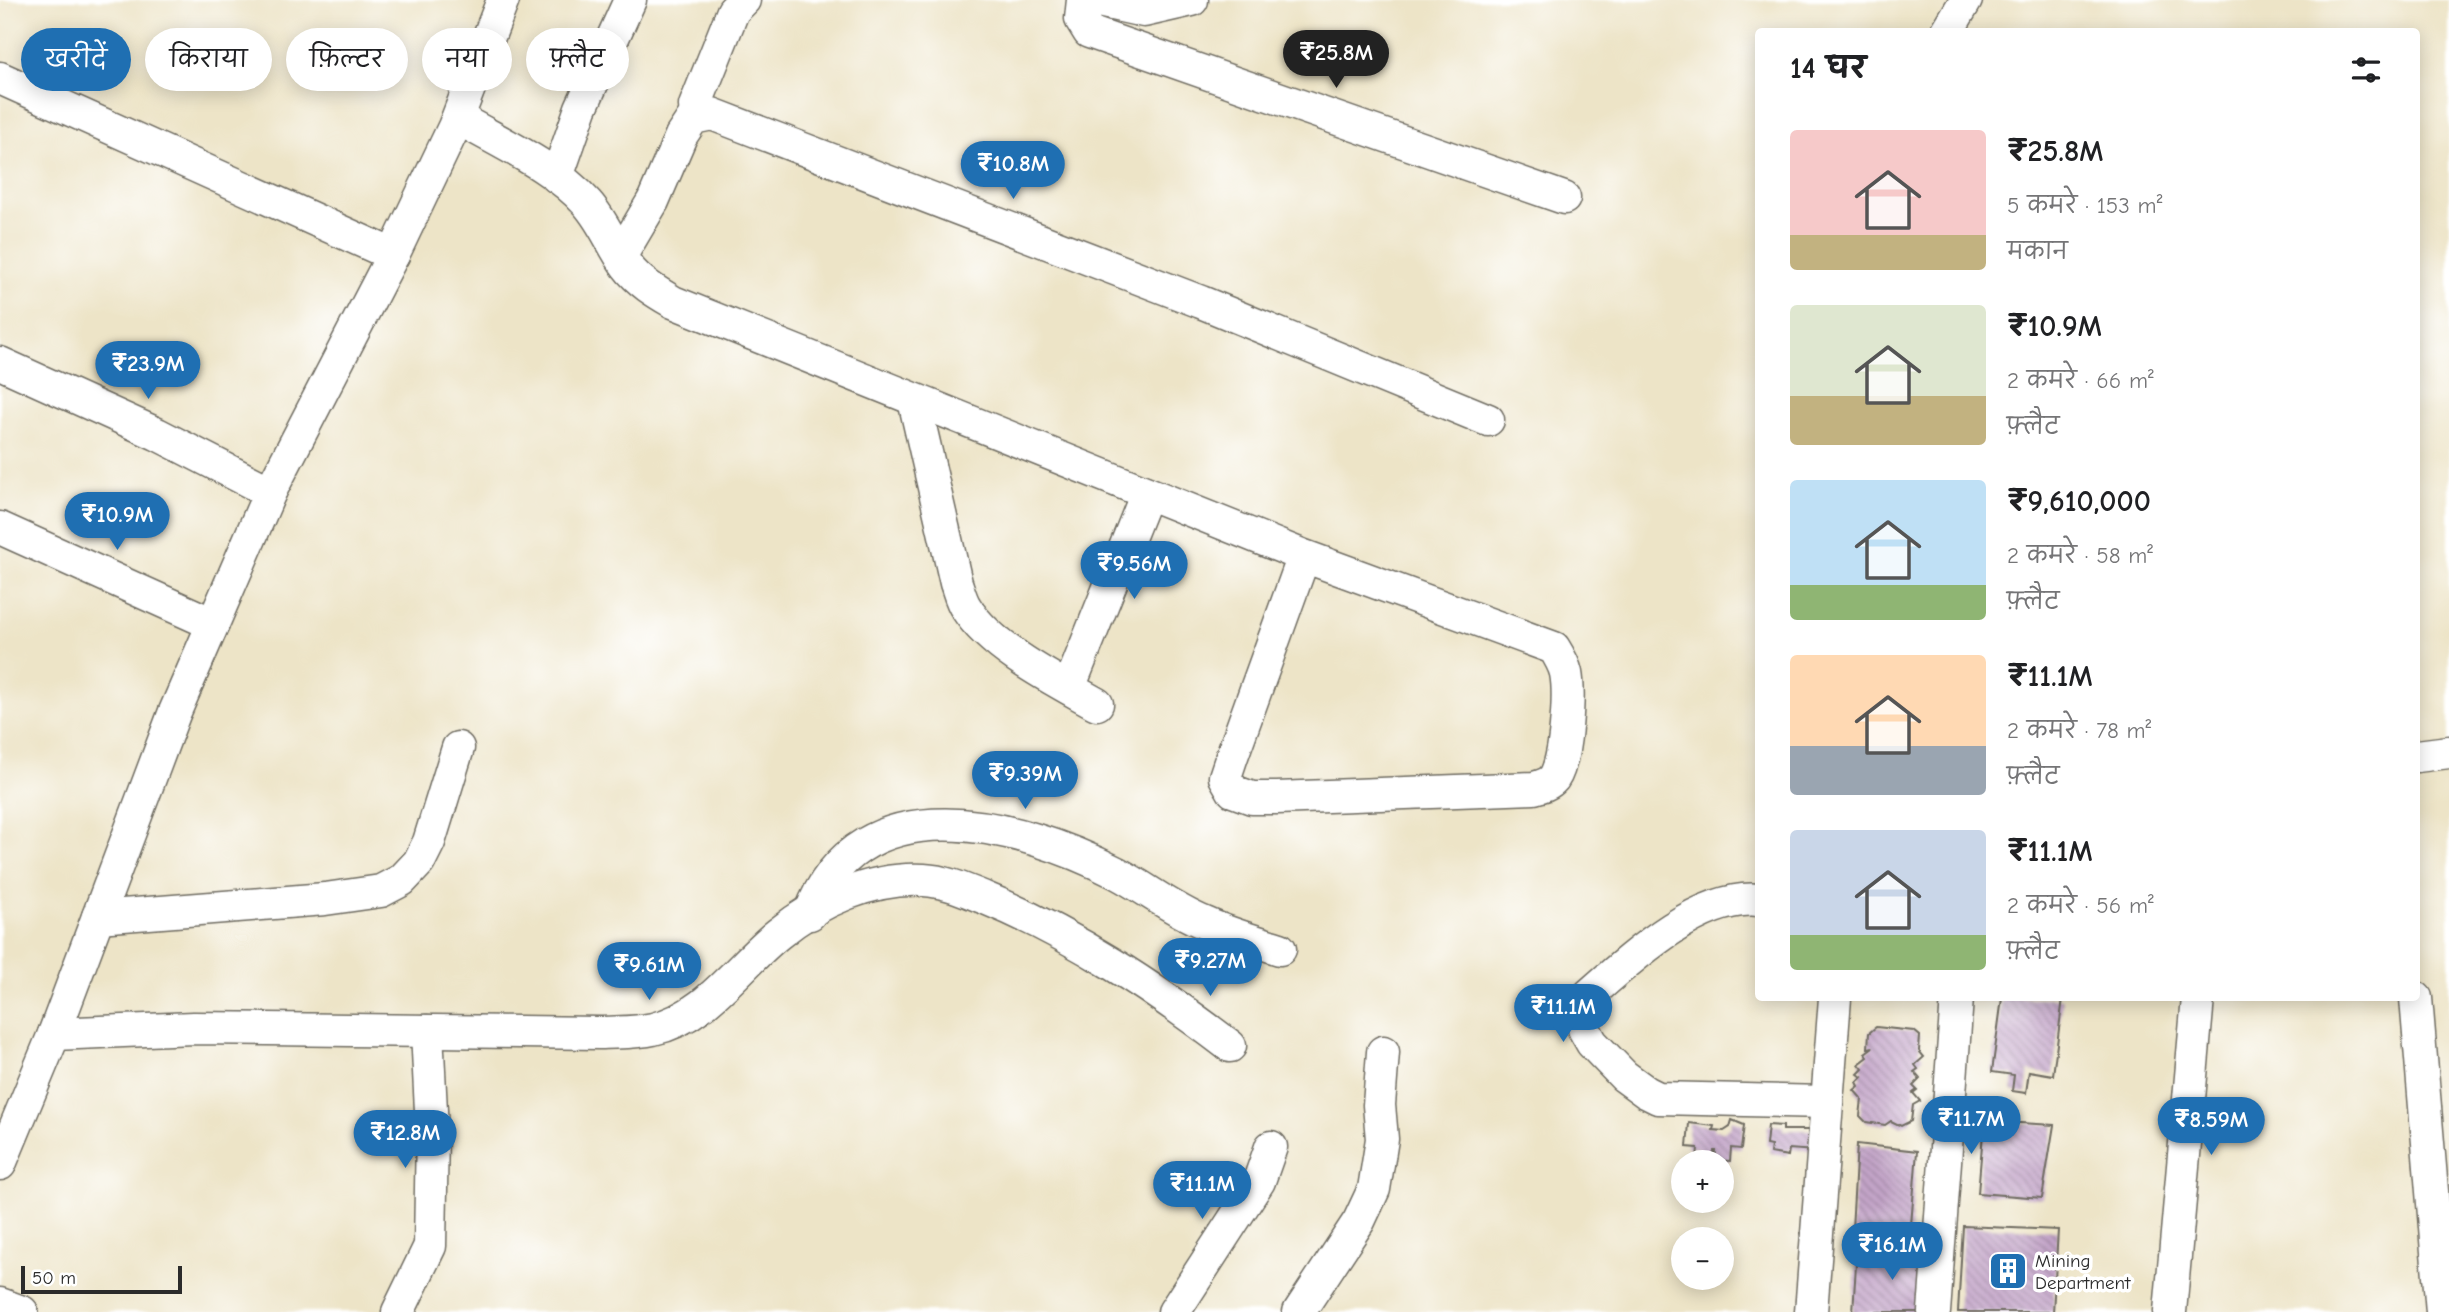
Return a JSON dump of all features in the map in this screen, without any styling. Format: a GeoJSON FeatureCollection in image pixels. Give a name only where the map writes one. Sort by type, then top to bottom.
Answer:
{"type":"FeatureCollection","features":[{"type":"Feature","properties":{"kind":"street"},"geometry":{"type":"LineString","coordinates":[[0,1164],[54,1034],[174,714],[270,492],[393,255],[458,118],[503,0]]}},
{"type":"Feature","properties":{"kind":"street"},"geometry":{"type":"LineString","coordinates":[[556,177],[581,108],[630,0]]}},
{"type":"Feature","properties":{"kind":"street"},"geometry":{"type":"LineString","coordinates":[[1192,0],[1144,11],[1099,1],[1081,19],[1089,32],[1564,198]]}},
{"type":"Feature","properties":{"kind":"street"},"geometry":{"type":"LineString","coordinates":[[1949,28],[1966,0]]}},
{"type":"Feature","properties":{"kind":"street"},"geometry":{"type":"LineString","coordinates":[[695,106],[734,4]]}},
{"type":"Feature","properties":{"kind":"street"},"geometry":{"type":"LineString","coordinates":[[0,78],[393,255]]}},
{"type":"Feature","properties":{"kind":"street"},"geometry":{"type":"LineString","coordinates":[[621,255],[653,201],[687,127],[693,118],[712,114],[1201,302],[1488,420]]}},
{"type":"Feature","properties":{"kind":"street"},"geometry":{"type":"LineString","coordinates":[[458,118],[556,177],[587,203],[610,233],[621,255],[647,286],[673,302],[1304,556],[1554,648],[1566,674],[1567,704],[1560,763],[1555,777],[1548,784],[1534,788],[1276,798],[1252,798],[1227,786],[1226,777],[1231,756],[1304,556]]}},
{"type":"Feature","properties":{"kind":"street"},"geometry":{"type":"LineString","coordinates":[[0,363],[157,434],[270,492]]}},
{"type":"Feature","properties":{"kind":"street"},"geometry":{"type":"LineString","coordinates":[[914,400],[956,583],[965,607],[984,629],[1044,674],[1097,704]]}},
{"type":"Feature","properties":{"kind":"street"},"geometry":{"type":"LineString","coordinates":[[1069,688],[1147,493]]}},
{"type":"Feature","properties":{"kind":"street"},"geometry":{"type":"LineString","coordinates":[[0,528],[213,624]]}},
{"type":"Feature","properties":{"kind":"street"},"geometry":{"type":"LineString","coordinates":[[98,916],[325,899],[382,891],[402,880],[419,862],[429,842],[458,748]]}},
{"type":"Feature","properties":{"kind":"street"},"geometry":{"type":"LineString","coordinates":[[2420,756],[2449,752]]}},
{"type":"Feature","properties":{"kind":"street"},"geometry":{"type":"LineString","coordinates":[[810,914],[831,871],[853,851],[888,832],[914,825],[956,824],[1036,840],[1117,873],[1205,923],[1280,949]]}},
{"type":"Feature","properties":{"kind":"street"},"geometry":{"type":"LineString","coordinates":[[54,1034],[193,1028],[600,1033],[652,1029],[680,1020],[701,1006],[748,958],[786,927],[858,888],[879,883],[925,880],[952,885],[1039,922],[1158,992],[1230,1046]]}},
{"type":"Feature","properties":{"kind":"street"},"geometry":{"type":"LineString","coordinates":[[1755,900],[1731,900],[1693,915],[1589,995],[1582,1014],[1584,1029],[1592,1043],[1624,1076],[1658,1098],[1827,1102]]}},
{"type":"Feature","properties":{"kind":"street"},"geometry":{"type":"LineString","coordinates":[[1811,1312],[1835,1001]]}},
{"type":"Feature","properties":{"kind":"street"},"geometry":{"type":"LineString","coordinates":[[1934,1312],[1957,1001]]}},
{"type":"Feature","properties":{"kind":"street"},"geometry":{"type":"LineString","coordinates":[[2170,1312],[2198,1001]]}},
{"type":"Feature","properties":{"kind":"street"},"geometry":{"type":"LineString","coordinates":[[2416,1001],[2442,1312]]}},
{"type":"Feature","properties":{"kind":"street"},"geometry":{"type":"LineString","coordinates":[[398,1312],[430,1246],[432,1131],[427,1031]]}},
{"type":"Feature","properties":{"kind":"street"},"geometry":{"type":"LineString","coordinates":[[1299,1312],[1359,1221],[1374,1189],[1382,1139],[1379,1105],[1383,1052]]}},
{"type":"Feature","properties":{"kind":"street"},"geometry":{"type":"LineString","coordinates":[[1174,1312],[1259,1181],[1270,1147]]}},
{"type":"Feature","properties":{"kind":"street"},"geometry":{"type":"LineString","coordinates":[[0,1304],[22,1312]]}},
{"type":"Feature","properties":{"kind":"building"},"geometry":{"type":"Polygon","coordinates":[[[2002,1001],[2063,1001],[2053,1075],[2029,1071],[2026,1093],[2012,1091],[2014,1075],[1992,1072],[2002,1001]]]}},
{"type":"Feature","properties":{"kind":"building"},"geometry":{"type":"Polygon","coordinates":[[[1876,1027],[1914,1031],[1920,1036],[1919,1051],[1924,1057],[1915,1065],[1918,1069],[1914,1072],[1920,1079],[1913,1086],[1917,1090],[1913,1093],[1920,1101],[1913,1105],[1911,1121],[1901,1126],[1891,1121],[1885,1125],[1866,1122],[1860,1116],[1862,1099],[1854,1090],[1859,1086],[1857,1082],[1862,1077],[1858,1074],[1863,1069],[1859,1064],[1868,1057],[1865,1053],[1873,1047],[1868,1048],[1869,1033],[1876,1027]]]}},
{"type":"Feature","properties":{"kind":"building"},"geometry":{"type":"Polygon","coordinates":[[[1732,1120],[1744,1125],[1741,1149],[1698,1150],[1687,1147],[1689,1123],[1714,1126],[1713,1130],[1724,1131],[1730,1127],[1732,1120]]]}},
{"type":"Feature","properties":{"kind":"building"},"geometry":{"type":"Polygon","coordinates":[[[1984,1121],[2054,1125],[2042,1198],[1978,1193],[1984,1121]]]}},
{"type":"Feature","properties":{"kind":"building"},"geometry":{"type":"Polygon","coordinates":[[[1768,1125],[1783,1126],[1783,1130],[1817,1130],[1815,1151],[1789,1149],[1788,1156],[1770,1153],[1771,1146],[1766,1145],[1768,1125]]]}},
{"type":"Feature","properties":{"kind":"building"},"geometry":{"type":"Polygon","coordinates":[[[1857,1144],[1917,1151],[1909,1250],[1851,1246],[1857,1144]]]}},
{"type":"Feature","properties":{"kind":"building","name":"Mining Department"},"geometry":{"type":"Polygon","coordinates":[[[1963,1226],[2058,1230],[2053,1312],[1958,1312],[1963,1226]]]}},
{"type":"Feature","properties":{"kind":"building"},"geometry":{"type":"Polygon","coordinates":[[[1857,1249],[1931,1256],[1928,1312],[1853,1312],[1857,1249]]]}},
{"type":"Feature","properties":{"kind":"place","name":"Mining Department"},"geometry":{"type":"Point","coordinates":[2008,1271]}}]}
